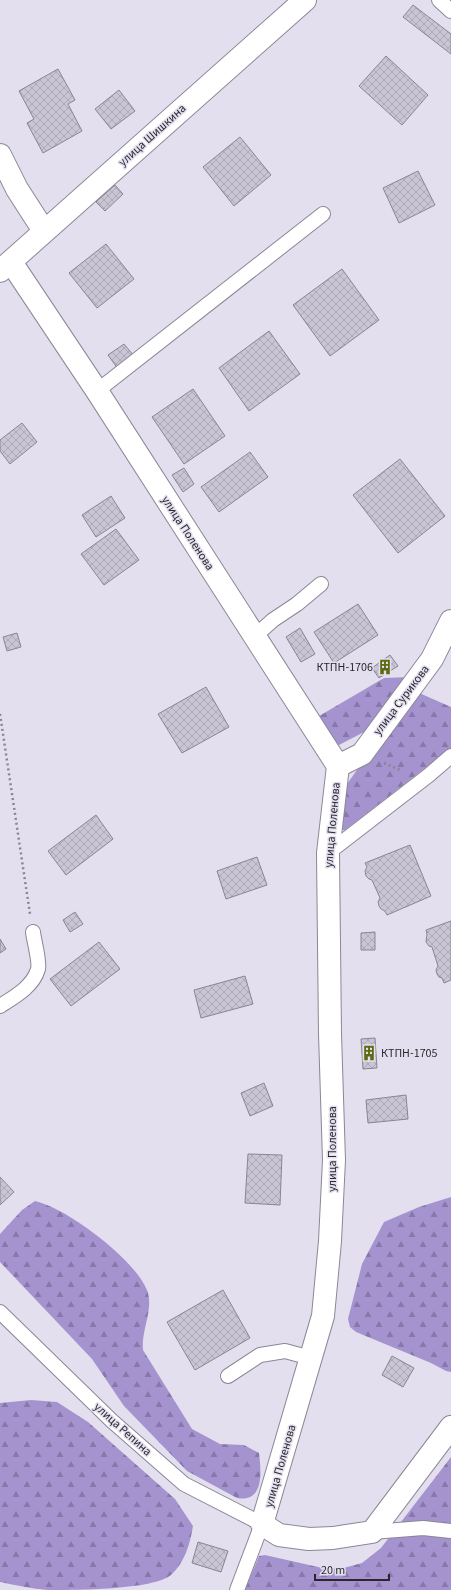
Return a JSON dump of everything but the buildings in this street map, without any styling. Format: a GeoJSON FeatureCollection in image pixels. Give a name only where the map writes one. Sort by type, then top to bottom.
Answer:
{"type":"FeatureCollection","features":[{"type":"Feature","properties":{"kind":"street","name":"улица Шишкина"},"geometry":{"type":"LineString","coordinates":[[5,266],[305,0]]}},
{"type":"Feature","properties":{"kind":"street"},"geometry":{"type":"LineString","coordinates":[[0,155],[17,189],[44,232]]}},
{"type":"Feature","properties":{"kind":"street","name":"улица Поленова"},"geometry":{"type":"LineString","coordinates":[[5,266],[97,391],[338,766],[328,853],[330,1034],[334,1160],[330,1241],[323,1316],[262,1524]]}},
{"type":"Feature","properties":{"kind":"street","name":"улица Сурикова"},"geometry":{"type":"LineString","coordinates":[[338,766],[362,754],[432,659],[451,621]]}},
{"type":"Feature","properties":{"kind":"street"},"geometry":{"type":"LineString","coordinates":[[262,1524],[280,1535],[309,1539],[333,1538],[372,1532],[451,1427]]}},
{"type":"Feature","properties":{"kind":"lane"},"geometry":{"type":"LineString","coordinates":[[439,0],[451,11]]}},
{"type":"Feature","properties":{"kind":"lane"},"geometry":{"type":"LineString","coordinates":[[97,391],[323,214]]}},
{"type":"Feature","properties":{"kind":"lane"},"geometry":{"type":"LineString","coordinates":[[254,637],[273,620],[297,604],[321,584]]}},
{"type":"Feature","properties":{"kind":"lane"},"geometry":{"type":"LineString","coordinates":[[328,853],[429,775],[451,756]]}},
{"type":"Feature","properties":{"kind":"lane"},"geometry":{"type":"LineString","coordinates":[[0,1006],[21,992],[32,982],[38,968],[33,932]]}},
{"type":"Feature","properties":{"kind":"lane","name":"улица Репина"},"geometry":{"type":"LineString","coordinates":[[0,1312],[112,1421],[184,1484],[262,1524]]}},
{"type":"Feature","properties":{"kind":"lane"},"geometry":{"type":"LineString","coordinates":[[228,1376],[260,1355],[285,1351],[311,1358]]}},
{"type":"Feature","properties":{"kind":"lane"},"geometry":{"type":"LineString","coordinates":[[237,1590],[262,1524]]}},
{"type":"Feature","properties":{"kind":"lane"},"geometry":{"type":"LineString","coordinates":[[372,1532],[423,1528],[451,1531]]}},
{"type":"Feature","properties":{"kind":"path"},"geometry":{"type":"LineString","coordinates":[[0,714],[33,932]]}},
{"type":"Feature","properties":{"kind":"path"},"geometry":{"type":"LineString","coordinates":[[362,754],[402,771],[429,775]]}},
{"type":"Feature","properties":{"kind":"green space"},"geometry":{"type":"Polygon","coordinates":[[[409,677],[381,714],[364,732],[339,745],[328,743],[314,719],[384,678],[409,677]]]}},
{"type":"Feature","properties":{"kind":"green space"},"geometry":{"type":"Polygon","coordinates":[[[417,692],[451,707],[451,748],[345,830],[340,830],[335,801],[364,760],[417,692]]]}},
{"type":"Feature","properties":{"kind":"green space"},"geometry":{"type":"Polygon","coordinates":[[[451,1197],[451,1372],[356,1332],[350,1327],[348,1319],[362,1264],[384,1222],[419,1207],[451,1197]]]}},
{"type":"Feature","properties":{"kind":"green space"},"geometry":{"type":"Polygon","coordinates":[[[35,1201],[65,1214],[100,1238],[131,1266],[142,1280],[148,1293],[149,1300],[143,1350],[192,1429],[220,1444],[244,1445],[259,1453],[259,1484],[253,1495],[246,1498],[237,1498],[187,1471],[124,1406],[92,1359],[0,1262],[0,1234],[22,1210],[35,1201]]]}},
{"type":"Feature","properties":{"kind":"green space"},"geometry":{"type":"Polygon","coordinates":[[[31,1400],[57,1402],[88,1422],[175,1499],[193,1526],[183,1559],[171,1575],[162,1580],[148,1584],[94,1589],[48,1590],[0,1582],[0,1403],[31,1400]]]}},
{"type":"Feature","properties":{"kind":"green space"},"geometry":{"type":"Polygon","coordinates":[[[451,1457],[451,1590],[245,1590],[259,1556],[265,1555],[318,1567],[340,1569],[362,1563],[381,1548],[451,1457]]]}},
{"type":"Feature","properties":{"kind":"place","name":"КТПН-1706"},"geometry":{"type":"Point","coordinates":[385,667]}},
{"type":"Feature","properties":{"kind":"place","name":"КТПН-1705"},"geometry":{"type":"Point","coordinates":[369,1053]}}]}
